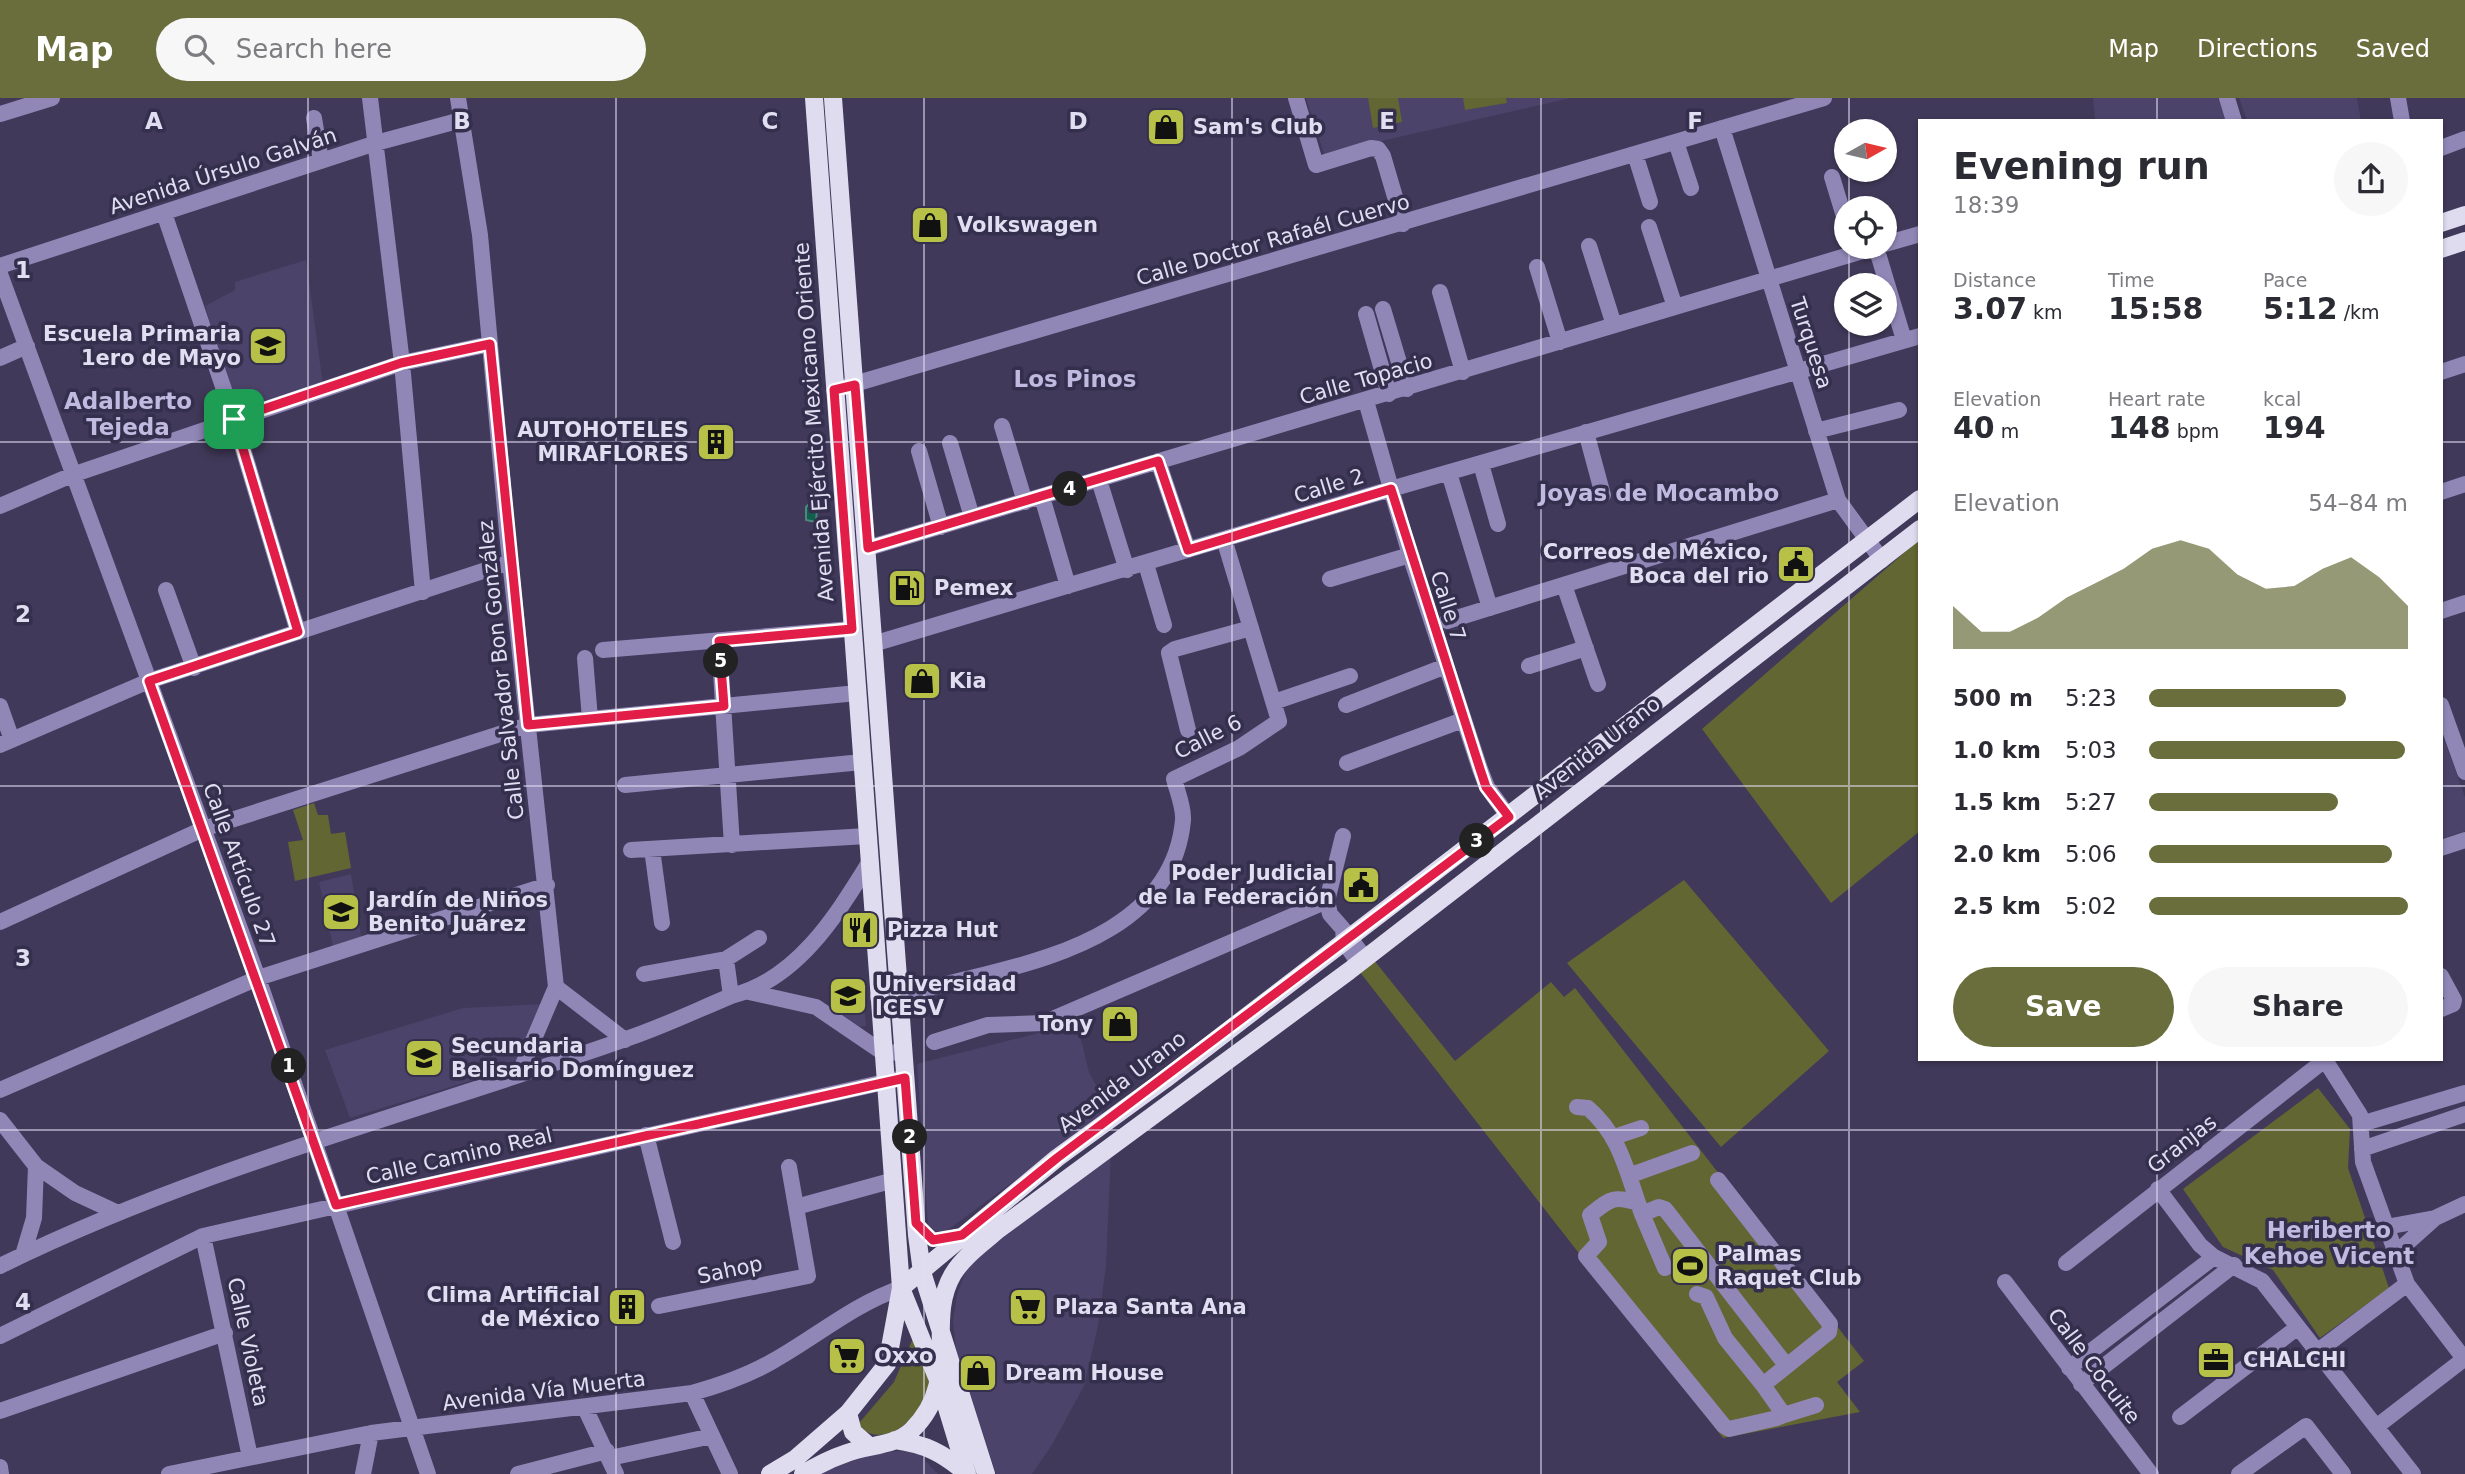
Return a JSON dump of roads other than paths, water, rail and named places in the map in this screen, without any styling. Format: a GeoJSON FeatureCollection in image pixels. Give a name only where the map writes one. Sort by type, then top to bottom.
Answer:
{"type":"FeatureCollection","features":[{"type":"Feature","properties":{"kind":"main road","name":"Avenida Ejército Mexicano Oriente"},"geometry":{"type":"LineString","coordinates":[[814,98],[901,1288]]}},
{"type":"Feature","properties":{"kind":"main road","name":"Avenida Ejército Mexicano Oriente"},"geometry":{"type":"LineString","coordinates":[[833,98],[916,1223],[922,1272],[942,1334],[967,1444]]}},
{"type":"Feature","properties":{"kind":"main road"},"geometry":{"type":"LineString","coordinates":[[2443,222],[2465,215]]}},
{"type":"Feature","properties":{"kind":"main road"},"geometry":{"type":"LineString","coordinates":[[2443,248],[2465,241]]}},
{"type":"Feature","properties":{"kind":"main road","name":"Avenida Urano"},"geometry":{"type":"LineString","coordinates":[[901,1288],[1057,1158],[1346,936],[1509,817],[1628,721],[1918,501]]}},
{"type":"Feature","properties":{"kind":"main road","name":"Avenida Urano"},"geometry":{"type":"LineString","coordinates":[[940,1385],[944,1300],[953,1274],[972,1252],[1066,1178],[1362,960],[1918,531]]}},
{"type":"Feature","properties":{"kind":"main road"},"geometry":{"type":"LineString","coordinates":[[1440,868],[1456,887]]}},
{"type":"Feature","properties":{"kind":"main road"},"geometry":{"type":"LineString","coordinates":[[916,1223],[933,1240],[962,1235]]}},
{"type":"Feature","properties":{"kind":"main road"},"geometry":{"type":"LineString","coordinates":[[901,1288],[940,1385],[967,1444],[986,1474]]}},
{"type":"Feature","properties":{"kind":"main road"},"geometry":{"type":"LineString","coordinates":[[771,1474],[795,1459],[848,1413],[887,1364],[901,1288]]}},
{"type":"Feature","properties":{"kind":"main road"},"geometry":{"type":"LineString","coordinates":[[803,1474],[846,1453],[895,1440],[910,1432],[926,1414],[940,1385]]}},
{"type":"Feature","properties":{"kind":"main road"},"geometry":{"type":"LineString","coordinates":[[848,1413],[853,1432],[869,1447]]}},
{"type":"Feature","properties":{"kind":"main road"},"geometry":{"type":"LineString","coordinates":[[895,1440],[921,1443],[932,1448],[967,1474]]}},
{"type":"Feature","properties":{"kind":"main road"},"geometry":{"type":"LineString","coordinates":[[967,1444],[967,1474]]}},
{"type":"Feature","properties":{"kind":"street"},"geometry":{"type":"LineString","coordinates":[[0,114],[52,98]]}},
{"type":"Feature","properties":{"kind":"street"},"geometry":{"type":"LineString","coordinates":[[370,98],[401,363],[423,592]]}},
{"type":"Feature","properties":{"kind":"street","name":"Calle Salvador Bon González"},"geometry":{"type":"LineString","coordinates":[[458,98],[480,234],[510,562],[556,987],[519,1074]]}},
{"type":"Feature","properties":{"kind":"street"},"geometry":{"type":"LineString","coordinates":[[1296,98],[1316,165],[1371,148],[1378,149],[1383,156],[1403,224]]}},
{"type":"Feature","properties":{"kind":"street","name":"Calle Doctor Rafaél Cuervo"},"geometry":{"type":"LineString","coordinates":[[834,390],[1824,98]]}},
{"type":"Feature","properties":{"kind":"street"},"geometry":{"type":"LineString","coordinates":[[2227,98],[2233,119]]}},
{"type":"Feature","properties":{"kind":"street"},"geometry":{"type":"LineString","coordinates":[[2398,98],[2402,119]]}},
{"type":"Feature","properties":{"kind":"street"},"geometry":{"type":"LineString","coordinates":[[314,118],[321,161]]}},
{"type":"Feature","properties":{"kind":"street","name":"Avenida Úrsulo Galván"},"geometry":{"type":"LineString","coordinates":[[0,266],[376,143],[461,120]]}},
{"type":"Feature","properties":{"kind":"street","name":"Turquesa"},"geometry":{"type":"LineString","coordinates":[[1722,128],[1838,500],[1882,560]]}},
{"type":"Feature","properties":{"kind":"street"},"geometry":{"type":"LineString","coordinates":[[2443,147],[2465,139]]}},
{"type":"Feature","properties":{"kind":"street"},"geometry":{"type":"LineString","coordinates":[[1676,142],[1691,188]]}},
{"type":"Feature","properties":{"kind":"street"},"geometry":{"type":"LineString","coordinates":[[1634,154],[1650,202]]}},
{"type":"Feature","properties":{"kind":"street"},"geometry":{"type":"LineString","coordinates":[[1832,177],[1838,196]]}},
{"type":"Feature","properties":{"kind":"street"},"geometry":{"type":"LineString","coordinates":[[164,213],[234,419],[298,632]]}},
{"type":"Feature","properties":{"kind":"street"},"geometry":{"type":"LineString","coordinates":[[1649,227],[1675,307]]}},
{"type":"Feature","properties":{"kind":"street"},"geometry":{"type":"LineString","coordinates":[[1897,241],[1918,235]]}},
{"type":"Feature","properties":{"kind":"street"},"geometry":{"type":"LineString","coordinates":[[1590,246],[1614,325]]}},
{"type":"Feature","properties":{"kind":"street","name":"Calle Topacio"},"geometry":{"type":"LineString","coordinates":[[868,548],[1407,389],[1834,258]]}},
{"type":"Feature","properties":{"kind":"street"},"geometry":{"type":"LineString","coordinates":[[1869,259],[1900,342]]}},
{"type":"Feature","properties":{"kind":"street"},"geometry":{"type":"LineString","coordinates":[[1537,267],[1560,342]]}},
{"type":"Feature","properties":{"kind":"street","name":"Calle Artículo 27"},"geometry":{"type":"LineString","coordinates":[[0,274],[258,978],[428,1474]]}},
{"type":"Feature","properties":{"kind":"street"},"geometry":{"type":"LineString","coordinates":[[1440,292],[1463,372]]}},
{"type":"Feature","properties":{"kind":"street"},"geometry":{"type":"LineString","coordinates":[[1383,309],[1407,389]]}},
{"type":"Feature","properties":{"kind":"street"},"geometry":{"type":"LineString","coordinates":[[1366,314],[1389,394]]}},
{"type":"Feature","properties":{"kind":"street"},"geometry":{"type":"LineString","coordinates":[[1897,335],[1900,342]]}},
{"type":"Feature","properties":{"kind":"street","name":"Calle 2"},"geometry":{"type":"LineString","coordinates":[[873,644],[1391,489],[1918,337]]}},
{"type":"Feature","properties":{"kind":"street"},"geometry":{"type":"LineString","coordinates":[[0,506],[72,475],[401,363],[490,344]]}},
{"type":"Feature","properties":{"kind":"street"},"geometry":{"type":"LineString","coordinates":[[0,358],[27,346]]}},
{"type":"Feature","properties":{"kind":"street"},"geometry":{"type":"LineString","coordinates":[[2443,371],[2465,364]]}},
{"type":"Feature","properties":{"kind":"street","name":"Calle 7"},"geometry":{"type":"LineString","coordinates":[[1366,401],[1410,555],[1486,787],[1509,817]]}},
{"type":"Feature","properties":{"kind":"street"},"geometry":{"type":"LineString","coordinates":[[1816,431],[1899,410]]}},
{"type":"Feature","properties":{"kind":"street"},"geometry":{"type":"LineString","coordinates":[[1002,426],[1025,502]]}},
{"type":"Feature","properties":{"kind":"street"},"geometry":{"type":"LineString","coordinates":[[1586,432],[1603,495]]}},
{"type":"Feature","properties":{"kind":"street"},"geometry":{"type":"LineString","coordinates":[[950,443],[972,517]]}},
{"type":"Feature","properties":{"kind":"street"},"geometry":{"type":"LineString","coordinates":[[919,452],[941,527]]}},
{"type":"Feature","properties":{"kind":"street"},"geometry":{"type":"LineString","coordinates":[[1158,461],[1188,550]]}},
{"type":"Feature","properties":{"kind":"street"},"geometry":{"type":"LineString","coordinates":[[1481,464],[1498,524]]}},
{"type":"Feature","properties":{"kind":"street"},"geometry":{"type":"LineString","coordinates":[[1449,473],[1490,608]]}},
{"type":"Feature","properties":{"kind":"street"},"geometry":{"type":"LineString","coordinates":[[1099,480],[1127,570]]}},
{"type":"Feature","properties":{"kind":"street"},"geometry":{"type":"LineString","coordinates":[[2443,491],[2465,484]]}},
{"type":"Feature","properties":{"kind":"street"},"geometry":{"type":"LineString","coordinates":[[1042,497],[1068,586]]}},
{"type":"Feature","properties":{"kind":"street"},"geometry":{"type":"LineString","coordinates":[[1447,621],[1838,500]]}},
{"type":"Feature","properties":{"kind":"street"},"geometry":{"type":"LineString","coordinates":[[1224,539],[1273,702],[1350,676]]}},
{"type":"Feature","properties":{"kind":"street"},"geometry":{"type":"LineString","coordinates":[[1330,579],[1410,555]]}},
{"type":"Feature","properties":{"kind":"street"},"geometry":{"type":"LineString","coordinates":[[0,706],[6,742],[149,681],[510,562]]}},
{"type":"Feature","properties":{"kind":"street"},"geometry":{"type":"LineString","coordinates":[[1146,564],[1164,625]]}},
{"type":"Feature","properties":{"kind":"street"},"geometry":{"type":"LineString","coordinates":[[1564,585],[1598,684]]}},
{"type":"Feature","properties":{"kind":"street"},"geometry":{"type":"LineString","coordinates":[[166,590],[194,668]]}},
{"type":"Feature","properties":{"kind":"street"},"geometry":{"type":"LineString","coordinates":[[2443,610],[2465,603]]}},
{"type":"Feature","properties":{"kind":"street"},"geometry":{"type":"LineString","coordinates":[[1188,730],[1169,653],[1251,628]]}},
{"type":"Feature","properties":{"kind":"street"},"geometry":{"type":"LineString","coordinates":[[603,650],[852,629]]}},
{"type":"Feature","properties":{"kind":"street"},"geometry":{"type":"LineString","coordinates":[[719,641],[732,845]]}},
{"type":"Feature","properties":{"kind":"street"},"geometry":{"type":"LineString","coordinates":[[1529,666],[1586,648]]}},
{"type":"Feature","properties":{"kind":"street"},"geometry":{"type":"LineString","coordinates":[[586,658],[590,719]]}},
{"type":"Feature","properties":{"kind":"street"},"geometry":{"type":"LineString","coordinates":[[1346,705],[1446,666]]}},
{"type":"Feature","properties":{"kind":"street"},"geometry":{"type":"LineString","coordinates":[[0,922],[203,829],[528,725],[857,694]]}},
{"type":"Feature","properties":{"kind":"street","name":"Calle 6"},"geometry":{"type":"LineString","coordinates":[[878,997],[899,995],[1055,954],[1101,936],[1127,920],[1163,879],[1176,853],[1183,818],[1174,779],[1238,748],[1279,721],[1273,702]]}},
{"type":"Feature","properties":{"kind":"street"},"geometry":{"type":"LineString","coordinates":[[2443,708],[2457,725],[2465,772]]}},
{"type":"Feature","properties":{"kind":"street"},"geometry":{"type":"LineString","coordinates":[[1347,763],[1463,720]]}},
{"type":"Feature","properties":{"kind":"street"},"geometry":{"type":"LineString","coordinates":[[625,785],[862,762]]}},
{"type":"Feature","properties":{"kind":"street"},"geometry":{"type":"LineString","coordinates":[[631,850],[867,836]]}},
{"type":"Feature","properties":{"kind":"street"},"geometry":{"type":"LineString","coordinates":[[1343,836],[1327,901],[1331,914],[1362,960]]}},
{"type":"Feature","properties":{"kind":"street"},"geometry":{"type":"LineString","coordinates":[[2443,847],[2465,840]]}},
{"type":"Feature","properties":{"kind":"street"},"geometry":{"type":"LineString","coordinates":[[652,849],[663,923]]}},
{"type":"Feature","properties":{"kind":"street"},"geometry":{"type":"LineString","coordinates":[[0,1266],[118,1213],[314,1140],[625,1040],[731,996],[749,992],[781,973],[813,943],[869,863]]}},
{"type":"Feature","properties":{"kind":"street"},"geometry":{"type":"LineString","coordinates":[[0,1090],[258,978],[547,885]]}},
{"type":"Feature","properties":{"kind":"street"},"geometry":{"type":"LineString","coordinates":[[934,1042],[988,1025],[1043,1023],[1327,901]]}},
{"type":"Feature","properties":{"kind":"street"},"geometry":{"type":"LineString","coordinates":[[644,974],[726,959],[759,938]]}},
{"type":"Feature","properties":{"kind":"street"},"geometry":{"type":"LineString","coordinates":[[726,959],[731,996]]}},
{"type":"Feature","properties":{"kind":"street"},"geometry":{"type":"LineString","coordinates":[[2443,979],[2454,1004],[2443,1008]]}},
{"type":"Feature","properties":{"kind":"street"},"geometry":{"type":"LineString","coordinates":[[556,987],[587,1014],[625,1040]]}},
{"type":"Feature","properties":{"kind":"street"},"geometry":{"type":"LineString","coordinates":[[749,992],[816,1007],[882,1052],[904,1053]]}},
{"type":"Feature","properties":{"kind":"street","name":"Granjas"},"geometry":{"type":"LineString","coordinates":[[2066,1263],[2322,1061]]}},
{"type":"Feature","properties":{"kind":"street"},"geometry":{"type":"LineString","coordinates":[[2326,1061],[2357,1109],[2361,1124],[2363,1162],[2407,1284],[2465,1360],[2376,1427]]}},
{"type":"Feature","properties":{"kind":"street","name":"Calle Camino Real"},"geometry":{"type":"LineString","coordinates":[[0,1335],[203,1236],[905,1078]]}},
{"type":"Feature","properties":{"kind":"street"},"geometry":{"type":"LineString","coordinates":[[2361,1124],[2460,1094],[2462,1115],[2362,1149]]}},
{"type":"Feature","properties":{"kind":"street"},"geometry":{"type":"LineString","coordinates":[[1577,1107],[1588,1108],[1614,1137],[1633,1195],[1665,1268]]}},
{"type":"Feature","properties":{"kind":"street"},"geometry":{"type":"LineString","coordinates":[[0,1120],[36,1166],[75,1193],[118,1213]]}},
{"type":"Feature","properties":{"kind":"street"},"geometry":{"type":"LineString","coordinates":[[1614,1137],[1641,1128]]}},
{"type":"Feature","properties":{"kind":"street"},"geometry":{"type":"LineString","coordinates":[[646,1135],[673,1242]]}},
{"type":"Feature","properties":{"kind":"street"},"geometry":{"type":"LineString","coordinates":[[1692,1153],[1633,1195],[1611,1199],[1590,1215],[1599,1242],[1586,1256],[1724,1426],[1729,1429],[1816,1405]]}},
{"type":"Feature","properties":{"kind":"street"},"geometry":{"type":"LineString","coordinates":[[23,1255],[34,1218],[36,1166]]}},
{"type":"Feature","properties":{"kind":"street"},"geometry":{"type":"LineString","coordinates":[[789,1167],[796,1207],[894,1180]]}},
{"type":"Feature","properties":{"kind":"street"},"geometry":{"type":"LineString","coordinates":[[1718,1180],[1830,1324],[1829,1332],[1763,1385]]}},
{"type":"Feature","properties":{"kind":"street"},"geometry":{"type":"LineString","coordinates":[[2158,1189],[2200,1245],[2214,1257],[2258,1276],[2413,1474]]}},
{"type":"Feature","properties":{"kind":"street"},"geometry":{"type":"LineString","coordinates":[[1633,1195],[1665,1209],[1786,1365]]}},
{"type":"Feature","properties":{"kind":"street"},"geometry":{"type":"LineString","coordinates":[[2386,1227],[2435,1218],[2465,1204]]}},
{"type":"Feature","properties":{"kind":"street","name":"Sahop"},"geometry":{"type":"LineString","coordinates":[[659,1306],[808,1276],[796,1207]]}},
{"type":"Feature","properties":{"kind":"street"},"geometry":{"type":"LineString","coordinates":[[2396,1253],[2435,1218]]}},
{"type":"Feature","properties":{"kind":"street","name":"Calle Violeta"},"geometry":{"type":"LineString","coordinates":[[203,1236],[250,1457]]}},
{"type":"Feature","properties":{"kind":"street"},"geometry":{"type":"LineString","coordinates":[[2069,1368],[2214,1257]]}},
{"type":"Feature","properties":{"kind":"street"},"geometry":{"type":"LineString","coordinates":[[2081,1384],[2234,1265]]}},
{"type":"Feature","properties":{"kind":"street","name":"Calle Cocuite"},"geometry":{"type":"LineString","coordinates":[[2005,1282],[2151,1474]]}},
{"type":"Feature","properties":{"kind":"street"},"geometry":{"type":"LineString","coordinates":[[2318,1351],[2407,1284]]}},
{"type":"Feature","properties":{"kind":"street","name":"Avenida Vía Muerta"},"geometry":{"type":"LineString","coordinates":[[169,1474],[371,1433],[692,1393],[735,1381],[774,1360],[873,1298],[901,1288]]}},
{"type":"Feature","properties":{"kind":"street"},"geometry":{"type":"LineString","coordinates":[[1697,1294],[1706,1297],[1725,1338],[1784,1415]]}},
{"type":"Feature","properties":{"kind":"street"},"geometry":{"type":"LineString","coordinates":[[2180,1418],[2298,1327]]}},
{"type":"Feature","properties":{"kind":"street"},"geometry":{"type":"LineString","coordinates":[[0,1411],[225,1333]]}},
{"type":"Feature","properties":{"kind":"street"},"geometry":{"type":"LineString","coordinates":[[692,1393],[730,1474]]}},
{"type":"Feature","properties":{"kind":"street"},"geometry":{"type":"LineString","coordinates":[[585,1408],[617,1474]]}},
{"type":"Feature","properties":{"kind":"street"},"geometry":{"type":"LineString","coordinates":[[2239,1474],[2306,1426],[2343,1474]]}},
{"type":"Feature","properties":{"kind":"street"},"geometry":{"type":"LineString","coordinates":[[363,1474],[371,1433]]}},
{"type":"Feature","properties":{"kind":"street"},"geometry":{"type":"LineString","coordinates":[[518,1474],[712,1436]]}},
{"type":"Feature","properties":{"kind":"street"},"geometry":{"type":"LineString","coordinates":[[0,1467],[1,1474]]}},
{"type":"Feature","properties":{"kind":"place","name":"Sam's Club"},"geometry":{"type":"Point","coordinates":[1166,127]}},
{"type":"Feature","properties":{"kind":"place","name":"Volkswagen"},"geometry":{"type":"Point","coordinates":[930,225]}},
{"type":"Feature","properties":{"kind":"place","name":"Escuela Primaria 1ero de Mayo"},"geometry":{"type":"Point","coordinates":[268,346]}},
{"type":"Feature","properties":{"kind":"place","name":"AUTOHOTELES MIRAFLORES"},"geometry":{"type":"Point","coordinates":[716,442]}},
{"type":"Feature","properties":{"kind":"place","name":"Correos de México, Boca del rio"},"geometry":{"type":"Point","coordinates":[1796,564]}},
{"type":"Feature","properties":{"kind":"place","name":"Pemex"},"geometry":{"type":"Point","coordinates":[907,588]}},
{"type":"Feature","properties":{"kind":"place","name":"Kia"},"geometry":{"type":"Point","coordinates":[922,681]}},
{"type":"Feature","properties":{"kind":"place","name":"Poder Judicial de la Federación"},"geometry":{"type":"Point","coordinates":[1361,885]}},
{"type":"Feature","properties":{"kind":"place","name":"Jardín de Niños Benito Juárez"},"geometry":{"type":"Point","coordinates":[341,912]}},
{"type":"Feature","properties":{"kind":"place","name":"Pizza Hut"},"geometry":{"type":"Point","coordinates":[860,930]}},
{"type":"Feature","properties":{"kind":"place","name":"Universidad ICESV"},"geometry":{"type":"Point","coordinates":[848,996]}},
{"type":"Feature","properties":{"kind":"place","name":"Tony"},"geometry":{"type":"Point","coordinates":[1120,1024]}},
{"type":"Feature","properties":{"kind":"place","name":"Secundaria Belisario Domínguez"},"geometry":{"type":"Point","coordinates":[424,1058]}},
{"type":"Feature","properties":{"kind":"place","name":"Palmas Raquet Club"},"geometry":{"type":"Point","coordinates":[1690,1266]}},
{"type":"Feature","properties":{"kind":"place","name":"Clima Artificial de México"},"geometry":{"type":"Point","coordinates":[627,1307]}},
{"type":"Feature","properties":{"kind":"place","name":"Plaza Santa Ana"},"geometry":{"type":"Point","coordinates":[1028,1307]}},
{"type":"Feature","properties":{"kind":"place","name":"Oxxo"},"geometry":{"type":"Point","coordinates":[847,1356]}},
{"type":"Feature","properties":{"kind":"place","name":"CHALCHI"},"geometry":{"type":"Point","coordinates":[2216,1360]}},
{"type":"Feature","properties":{"kind":"place","name":"Dream House"},"geometry":{"type":"Point","coordinates":[978,1373]}},
{"type":"Feature","properties":{"kind":"district","name":"Los Pinos"},"geometry":{"type":"Point","coordinates":[1075,379]}},
{"type":"Feature","properties":{"kind":"district","name":"Adalberto Tejeda"},"geometry":{"type":"Point","coordinates":[128,414]}},
{"type":"Feature","properties":{"kind":"district","name":"Joyas de Mocambo"},"geometry":{"type":"Point","coordinates":[1659,493]}},
{"type":"Feature","properties":{"kind":"district","name":"Heriberto Kehoe Vicent"},"geometry":{"type":"Point","coordinates":[2329,1243]}}]}
